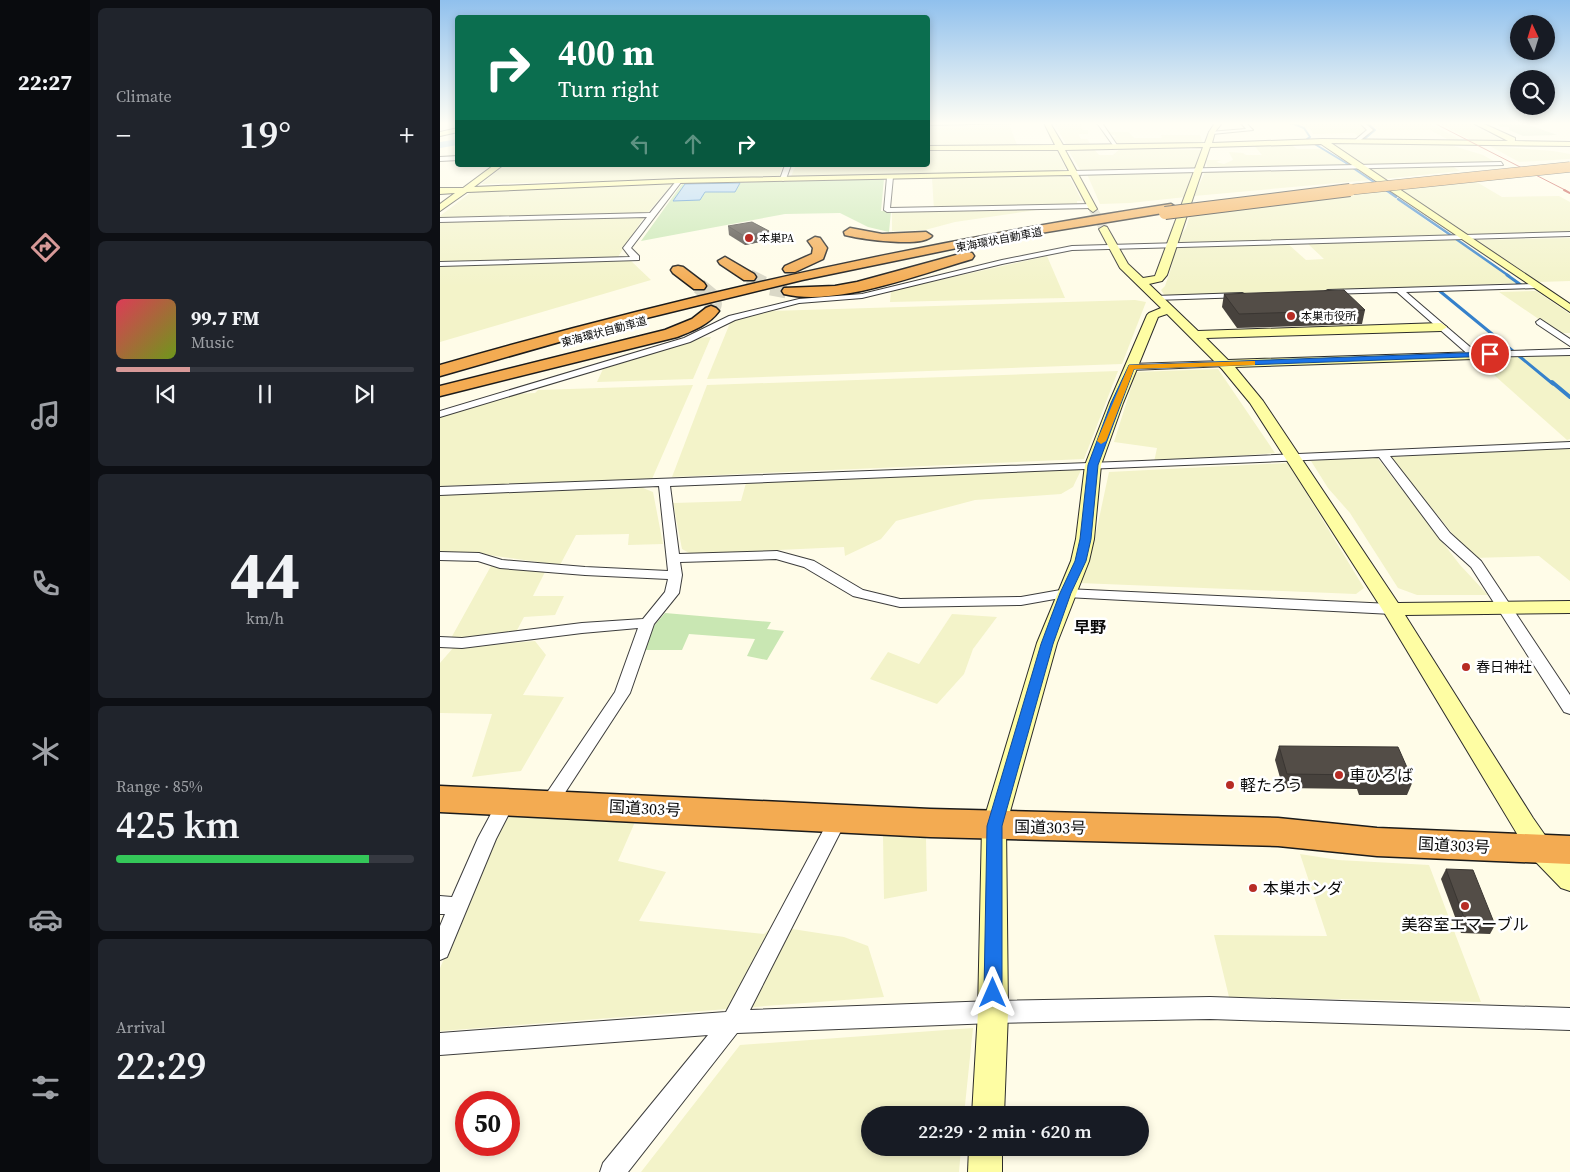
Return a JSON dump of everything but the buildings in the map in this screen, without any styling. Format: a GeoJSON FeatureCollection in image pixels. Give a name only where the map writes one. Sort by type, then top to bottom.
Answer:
{"type":"FeatureCollection","features":[{"type":"Feature","properties":{"kind":"highway"},"geometry":{"type":"LineString","coordinates":[[850,232],[896,238],[939,234],[1061,217],[1167,208],[1431,178]]}},
{"type":"Feature","properties":{"kind":"highway","name":"東海環状自動車道"},"geometry":{"type":"LineString","coordinates":[[440,372],[651,313],[827,270],[988,237],[1167,208],[1468,178]]}},
{"type":"Feature","properties":{"kind":"highway"},"geometry":{"type":"LineString","coordinates":[[789,292],[825,292],[853,289],[998,248],[1167,208]]}},
{"type":"Feature","properties":{"kind":"highway","name":"東海環状自動車道"},"geometry":{"type":"LineString","coordinates":[[440,381],[644,322],[817,278],[1012,237],[1167,208]]}},
{"type":"Feature","properties":{"kind":"highway"},"geometry":{"type":"LineString","coordinates":[[459,366],[565,328],[798,266],[818,256],[820,248],[815,241]]}},
{"type":"Feature","properties":{"kind":"highway"},"geometry":{"type":"LineString","coordinates":[[724,261],[749,277]]}},
{"type":"Feature","properties":{"kind":"highway"},"geometry":{"type":"LineString","coordinates":[[678,270],[699,286]]}},
{"type":"Feature","properties":{"kind":"highway"},"geometry":{"type":"LineString","coordinates":[[440,391],[671,334],[698,322],[711,311]]}},
{"type":"Feature","properties":{"kind":"highway","name":"国道303号"},"geometry":{"type":"LineString","coordinates":[[440,799],[994,826],[1278,832],[1378,842],[1555,849]]}},
{"type":"Feature","properties":{"kind":"main road"},"geometry":{"type":"LineString","coordinates":[[1076,178],[1093,207]]}},
{"type":"Feature","properties":{"kind":"main road"},"geometry":{"type":"LineString","coordinates":[[988,1106],[993,1012],[994,826],[1047,644],[1080,561],[1084,546],[1093,465],[1116,403],[1153,314],[1162,304]]}},
{"type":"Feature","properties":{"kind":"main road"},"geometry":{"type":"LineString","coordinates":[[1392,609],[1570,608]]}},
{"type":"Feature","properties":{"kind":"main road"},"geometry":{"type":"LineString","coordinates":[[1392,609],[1555,849],[1570,880]]}},
{"type":"Feature","properties":{"kind":"street"},"geometry":{"type":"LineString","coordinates":[[440,208],[480,178]]}},
{"type":"Feature","properties":{"kind":"street"},"geometry":{"type":"LineString","coordinates":[[440,191],[679,181],[816,178]]}},
{"type":"Feature","properties":{"kind":"street"},"geometry":{"type":"LineString","coordinates":[[890,178],[886,210],[1093,207]]}},
{"type":"Feature","properties":{"kind":"street"},"geometry":{"type":"LineString","coordinates":[[1139,282],[1158,279],[1162,275],[1188,197],[1197,178]]}},
{"type":"Feature","properties":{"kind":"street"},"geometry":{"type":"LineString","coordinates":[[1376,178],[1570,309]]}},
{"type":"Feature","properties":{"kind":"street"},"geometry":{"type":"LineString","coordinates":[[440,264],[636,258],[628,251],[628,248],[679,181]]}},
{"type":"Feature","properties":{"kind":"street"},"geometry":{"type":"LineString","coordinates":[[440,220],[652,215]]}},
{"type":"Feature","properties":{"kind":"street"},"geometry":{"type":"LineString","coordinates":[[1104,229],[1124,266],[1224,364],[1256,401],[1392,609]]}},
{"type":"Feature","properties":{"kind":"street"},"geometry":{"type":"LineString","coordinates":[[440,414],[687,340],[741,315],[799,301],[862,296],[1002,262],[1072,248],[1570,234]]}},
{"type":"Feature","properties":{"kind":"street"},"geometry":{"type":"LineString","coordinates":[[1320,292],[1535,286]]}},
{"type":"Feature","properties":{"kind":"street"},"geometry":{"type":"LineString","coordinates":[[1399,290],[1474,355]]}},
{"type":"Feature","properties":{"kind":"street"},"geometry":{"type":"LineString","coordinates":[[1162,304],[1250,295]]}},
{"type":"Feature","properties":{"kind":"street"},"geometry":{"type":"LineString","coordinates":[[1540,322],[1570,343]]}},
{"type":"Feature","properties":{"kind":"street"},"geometry":{"type":"LineString","coordinates":[[1195,335],[1442,327]]}},
{"type":"Feature","properties":{"kind":"street"},"geometry":{"type":"LineString","coordinates":[[1131,367],[1570,352]]}},
{"type":"Feature","properties":{"kind":"street"},"geometry":{"type":"LineString","coordinates":[[440,491],[1142,464],[1570,445]]}},
{"type":"Feature","properties":{"kind":"street"},"geometry":{"type":"LineString","coordinates":[[1382,453],[1445,536],[1476,564],[1570,708]]}},
{"type":"Feature","properties":{"kind":"street"},"geometry":{"type":"LineString","coordinates":[[549,803],[622,693],[647,623],[672,593],[675,575],[674,558],[664,481]]}},
{"type":"Feature","properties":{"kind":"street"},"geometry":{"type":"LineString","coordinates":[[440,556],[479,557],[500,564],[585,571],[675,575]]}},
{"type":"Feature","properties":{"kind":"street"},"geometry":{"type":"LineString","coordinates":[[674,558],[777,556],[809,564],[858,593],[900,603],[1021,601],[1066,593],[1392,609]]}},
{"type":"Feature","properties":{"kind":"street"},"geometry":{"type":"LineString","coordinates":[[443,646],[582,628],[647,623]]}},
{"type":"Feature","properties":{"kind":"street"},"geometry":{"type":"LineString","coordinates":[[440,950],[449,905],[506,802]]}},
{"type":"Feature","properties":{"kind":"street"},"geometry":{"type":"LineString","coordinates":[[612,1172],[732,1022],[838,819]]}},
{"type":"Feature","properties":{"kind":"street"},"geometry":{"type":"LineString","coordinates":[[440,1044],[732,1022],[993,1012],[1210,1008],[1570,1019]]}},
{"type":"Feature","properties":{"kind":"street"},"geometry":{"type":"LineString","coordinates":[[985,1172],[986,1156]]}},
{"type":"Feature","properties":{"kind":"green space"},"geometry":{"type":"Polygon","coordinates":[[[489,178],[749,178],[481,184],[489,178]]]}},
{"type":"Feature","properties":{"kind":"green space"},"geometry":{"type":"Polygon","coordinates":[[[932,178],[1069,178],[1082,201],[1077,201],[1077,204],[955,222],[925,230],[892,231],[892,211],[934,210],[932,178]]]}},
{"type":"Feature","properties":{"kind":"green space"},"geometry":{"type":"Polygon","coordinates":[[[1089,178],[1191,178],[1186,197],[1100,204],[1089,178]]]}},
{"type":"Feature","properties":{"kind":"green space"},"geometry":{"type":"Polygon","coordinates":[[[1202,178],[1367,178],[1370,180],[1194,196],[1202,178]]]}},
{"type":"Feature","properties":{"kind":"green space"},"geometry":{"type":"Polygon","coordinates":[[[884,179],[881,211],[891,211],[889,232],[868,227],[840,213],[785,214],[641,241],[682,184],[884,179]]]}},
{"type":"Feature","properties":{"kind":"green space"},"geometry":{"type":"Polygon","coordinates":[[[1475,181],[1502,197],[1559,196],[1570,202],[1570,234],[1469,236],[1399,189],[1475,181]]]}},
{"type":"Feature","properties":{"kind":"green space"},"geometry":{"type":"Polygon","coordinates":[[[672,184],[644,217],[618,257],[630,260],[651,280],[440,342],[440,216],[470,193],[478,191],[672,184]]]}},
{"type":"Feature","properties":{"kind":"green space"},"geometry":{"type":"Polygon","coordinates":[[[1385,191],[1448,236],[1175,244],[1186,228],[1190,215],[1281,202],[1385,191]]]}},
{"type":"Feature","properties":{"kind":"green space"},"geometry":{"type":"Polygon","coordinates":[[[1570,238],[1570,281],[1539,282],[1477,240],[1570,238]]]}},
{"type":"Feature","properties":{"kind":"green space"},"geometry":{"type":"Polygon","coordinates":[[[1455,239],[1518,283],[1165,296],[1161,290],[1165,286],[1170,272],[1176,247],[1288,244],[1306,260],[1324,259],[1307,243],[1455,239]]]}},
{"type":"Feature","properties":{"kind":"green space"},"geometry":{"type":"Polygon","coordinates":[[[1047,256],[1065,298],[890,302],[891,291],[1047,256]]]}},
{"type":"Feature","properties":{"kind":"green space"},"geometry":{"type":"Polygon","coordinates":[[[1536,291],[1570,314],[1570,333],[1559,333],[1499,292],[1536,291]]]}},
{"type":"Feature","properties":{"kind":"green space"},"geometry":{"type":"Polygon","coordinates":[[[1135,300],[1146,302],[1122,364],[707,379],[730,323],[770,311],[1135,300]]]}},
{"type":"Feature","properties":{"kind":"green space"},"geometry":{"type":"Polygon","coordinates":[[[711,337],[693,379],[597,382],[603,369],[696,338],[711,337]]]}},
{"type":"Feature","properties":{"kind":"green space"},"geometry":{"type":"Polygon","coordinates":[[[1570,355],[1570,439],[1567,440],[1475,358],[1570,355]]]}},
{"type":"Feature","properties":{"kind":"green space"},"geometry":{"type":"Polygon","coordinates":[[[1218,369],[1275,453],[1154,462],[1157,448],[1114,442],[1136,372],[1218,369]]]}},
{"type":"Feature","properties":{"kind":"green space"},"geometry":{"type":"Polygon","coordinates":[[[1118,371],[1084,459],[672,477],[707,385],[1118,371]]]}},
{"type":"Feature","properties":{"kind":"green space"},"geometry":{"type":"Polygon","coordinates":[[[693,385],[652,479],[440,486],[440,417],[515,394],[535,393],[538,390],[693,385]]]}},
{"type":"Feature","properties":{"kind":"green space"},"geometry":{"type":"Polygon","coordinates":[[[1570,448],[1570,581],[1539,556],[1472,558],[1391,457],[1570,448]]]}},
{"type":"Feature","properties":{"kind":"green space"},"geometry":{"type":"Polygon","coordinates":[[[1376,456],[1460,565],[1488,595],[1417,595],[1398,588],[1350,513],[1328,488],[1311,461],[1376,456]]]}},
{"type":"Feature","properties":{"kind":"green space"},"geometry":{"type":"Polygon","coordinates":[[[1288,463],[1364,588],[1356,594],[1079,583],[1086,570],[1094,542],[1109,472],[1288,463]]]}},
{"type":"Feature","properties":{"kind":"green space"},"geometry":{"type":"Polygon","coordinates":[[[1082,468],[1073,487],[1061,494],[975,500],[896,521],[881,539],[845,556],[844,547],[691,554],[682,549],[673,503],[741,501],[746,483],[1082,468]]]}},
{"type":"Feature","properties":{"kind":"green space"},"geometry":{"type":"Polygon","coordinates":[[[643,488],[653,492],[663,544],[628,545],[629,534],[576,535],[560,565],[481,554],[440,552],[440,495],[643,488]]]}},
{"type":"Feature","properties":{"kind":"green space"},"geometry":{"type":"Polygon","coordinates":[[[491,566],[546,570],[533,596],[564,596],[555,615],[524,617],[515,634],[450,640],[491,566]]]}},
{"type":"Feature","properties":{"kind":"green space"},"geometry":{"type":"Polygon","coordinates":[[[665,613],[771,622],[767,629],[784,631],[767,660],[747,656],[755,639],[689,634],[682,650],[643,650],[653,627],[665,613]]]}},
{"type":"Feature","properties":{"kind":"green space"},"geometry":{"type":"Polygon","coordinates":[[[952,614],[997,617],[973,649],[964,674],[937,704],[870,679],[888,652],[919,664],[952,614]]]}},
{"type":"Feature","properties":{"kind":"green space"},"geometry":{"type":"Polygon","coordinates":[[[535,641],[546,655],[523,695],[564,697],[521,771],[472,777],[492,714],[440,713],[440,663],[453,648],[535,641]]]}},
{"type":"Feature","properties":{"kind":"green space"},"geometry":{"type":"Polygon","coordinates":[[[509,810],[638,815],[618,861],[666,872],[639,921],[764,934],[773,926],[844,937],[868,946],[884,997],[440,1031],[440,968],[509,810]]]}},
{"type":"Feature","properties":{"kind":"green space"},"geometry":{"type":"Polygon","coordinates":[[[883,836],[926,838],[927,891],[884,899],[883,836]]]}},
{"type":"Feature","properties":{"kind":"green space"},"geometry":{"type":"Polygon","coordinates":[[[1300,854],[1338,860],[1429,865],[1481,1002],[1229,997],[1214,935],[1327,936],[1300,854]]]}},
{"type":"Feature","properties":{"kind":"green space"},"geometry":{"type":"Polygon","coordinates":[[[973,1028],[965,1106],[861,1106],[861,1156],[960,1156],[959,1172],[641,1172],[740,1045],[973,1028]]]}},
{"type":"Feature","properties":{"kind":"water"},"geometry":{"type":"Polygon","coordinates":[[[740,183],[735,192],[705,192],[700,200],[673,201],[685,184],[740,183]]]}},
{"type":"Feature","properties":{"kind":"waterway"},"geometry":{"type":"LineString","coordinates":[[1367,178],[1387,191]]}},
{"type":"Feature","properties":{"kind":"waterway"},"geometry":{"type":"LineString","coordinates":[[1386,190],[1396,197]]}},
{"type":"Feature","properties":{"kind":"waterway"},"geometry":{"type":"LineString","coordinates":[[1398,199],[1452,236]]}},
{"type":"Feature","properties":{"kind":"waterway"},"geometry":{"type":"LineString","coordinates":[[1456,239],[1509,276]]}},
{"type":"Feature","properties":{"kind":"waterway"},"geometry":{"type":"LineString","coordinates":[[1507,275],[1521,285],[1516,285]]}},
{"type":"Feature","properties":{"kind":"waterway"},"geometry":{"type":"LineString","coordinates":[[1436,288],[1514,352]]}},
{"type":"Feature","properties":{"kind":"waterway"},"geometry":{"type":"LineString","coordinates":[[1519,356],[1553,384]]}},
{"type":"Feature","properties":{"kind":"waterway"},"geometry":{"type":"LineString","coordinates":[[1552,382],[1570,397]]}},
{"type":"Feature","properties":{"kind":"tunnel"},"geometry":{"type":"LineString","coordinates":[[1093,209],[1104,229]]}},
{"type":"Feature","properties":{"kind":"tunnel"},"geometry":{"type":"LineString","coordinates":[[749,277],[769,287],[789,291]]}},
{"type":"Feature","properties":{"kind":"tunnel"},"geometry":{"type":"LineString","coordinates":[[699,286],[711,296],[714,304],[711,311]]}},
{"type":"Feature","properties":{"kind":"railway"},"geometry":{"type":"LineString","coordinates":[[1541,178],[1567,191]]}},
{"type":"Feature","properties":{"kind":"railway"},"geometry":{"type":"LineString","coordinates":[[1564,190],[1570,193]]}},
{"type":"Feature","properties":{"kind":"slow traffic"},"geometry":{"type":"LineString","coordinates":[[1101,441],[1131,367],[1252,363]]}},
{"type":"Feature","properties":{"kind":"place","name":"本巣PA"},"geometry":{"type":"Point","coordinates":[749,238]}},
{"type":"Feature","properties":{"kind":"place","name":"本巣市役所"},"geometry":{"type":"Point","coordinates":[1291,316]}},
{"type":"Feature","properties":{"kind":"place","name":"春日神社"},"geometry":{"type":"Point","coordinates":[1466,667]}},
{"type":"Feature","properties":{"kind":"place","name":"車ひろば"},"geometry":{"type":"Point","coordinates":[1339,775]}},
{"type":"Feature","properties":{"kind":"place","name":"軽たろう"},"geometry":{"type":"Point","coordinates":[1230,785]}},
{"type":"Feature","properties":{"kind":"place","name":"本巣ホンダ"},"geometry":{"type":"Point","coordinates":[1253,888]}},
{"type":"Feature","properties":{"kind":"place","name":"美容室エマーブル"},"geometry":{"type":"Point","coordinates":[1465,906]}},
{"type":"Feature","properties":{"kind":"district","name":"早野"},"geometry":{"type":"Point","coordinates":[1090,627]}},
{"type":"Feature","properties":{"kind":"route"},"geometry":{"type":"LineString","coordinates":[[993,993],[994,826],[1047,644],[1080,561],[1085,539],[1093,465],[1131,367],[1490,354]]}}]}
